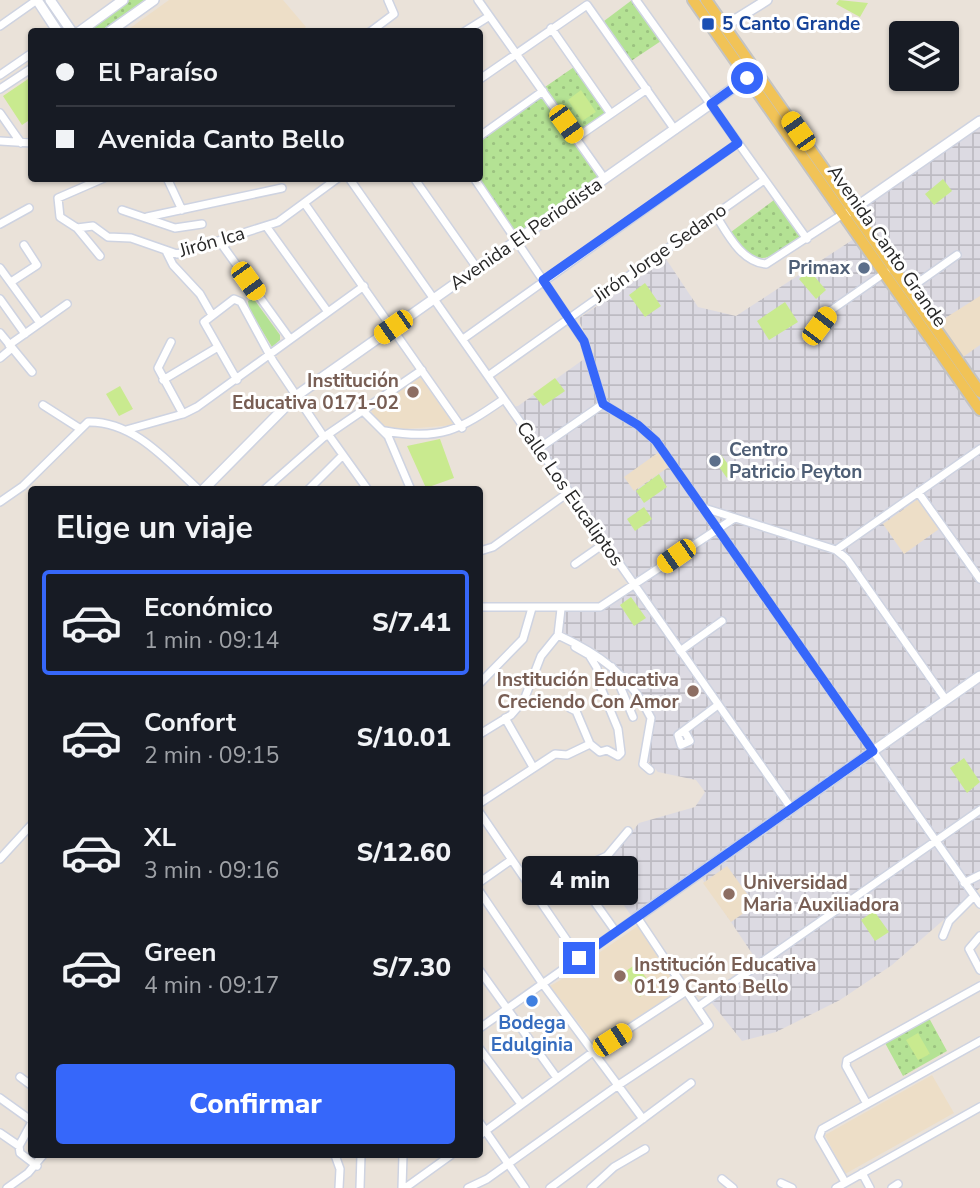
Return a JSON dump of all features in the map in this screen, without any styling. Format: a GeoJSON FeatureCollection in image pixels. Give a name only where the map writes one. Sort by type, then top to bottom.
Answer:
{"type":"FeatureCollection","features":[{"type":"Feature","properties":{"kind":"main road","name":"Avenida Canto Grande"},"geometry":{"type":"LineString","coordinates":[[693,0],[752,75],[889,270],[980,410]]}},
{"type":"Feature","properties":{"kind":"main road","name":"Avenida Canto Grande"},"geometry":{"type":"LineString","coordinates":[[706,0],[725,26],[752,75]]}},
{"type":"Feature","properties":{"kind":"main road","name":"Avenida Canto Grande"},"geometry":{"type":"LineString","coordinates":[[889,270],[908,289],[980,392]]}},
{"type":"Feature","properties":{"kind":"street"},"geometry":{"type":"LineString","coordinates":[[0,26],[37,0],[55,28]]}},
{"type":"Feature","properties":{"kind":"street"},"geometry":{"type":"LineString","coordinates":[[50,0],[69,28]]}},
{"type":"Feature","properties":{"kind":"street"},"geometry":{"type":"LineString","coordinates":[[84,28],[123,0]]}},
{"type":"Feature","properties":{"kind":"street"},"geometry":{"type":"LineString","coordinates":[[115,28],[154,0]]}},
{"type":"Feature","properties":{"kind":"street"},"geometry":{"type":"LineString","coordinates":[[375,28],[394,14],[388,0]]}},
{"type":"Feature","properties":{"kind":"street"},"geometry":{"type":"LineString","coordinates":[[478,0],[604,178]]}},
{"type":"Feature","properties":{"kind":"street"},"geometry":{"type":"LineString","coordinates":[[636,0],[807,239]]}},
{"type":"Feature","properties":{"kind":"street"},"geometry":{"type":"LineString","coordinates":[[725,26],[766,0]]}},
{"type":"Feature","properties":{"kind":"street"},"geometry":{"type":"LineString","coordinates":[[483,77],[587,5],[675,130]]}},
{"type":"Feature","properties":{"kind":"street"},"geometry":{"type":"LineString","coordinates":[[470,28],[488,17]]}},
{"type":"Feature","properties":{"kind":"street"},"geometry":{"type":"LineString","coordinates":[[551,28],[611,114]]}},
{"type":"Feature","properties":{"kind":"street"},"geometry":{"type":"LineString","coordinates":[[0,75],[28,56]]}},
{"type":"Feature","properties":{"kind":"street"},"geometry":{"type":"LineString","coordinates":[[0,89],[28,71]]}},
{"type":"Feature","properties":{"kind":"street","name":"Avenida El Periodista"},"geometry":{"type":"LineString","coordinates":[[205,486],[296,396],[752,75]]}},
{"type":"Feature","properties":{"kind":"street"},"geometry":{"type":"LineString","coordinates":[[576,138],[647,89]]}},
{"type":"Feature","properties":{"kind":"street"},"geometry":{"type":"LineString","coordinates":[[483,134],[542,91]]}},
{"type":"Feature","properties":{"kind":"street"},"geometry":{"type":"LineString","coordinates":[[0,113],[3,125],[20,143]]}},
{"type":"Feature","properties":{"kind":"street"},"geometry":{"type":"LineString","coordinates":[[715,214],[731,239],[755,263],[765,264],[776,260],[980,121]]}},
{"type":"Feature","properties":{"kind":"street"},"geometry":{"type":"LineString","coordinates":[[0,141],[28,144]]}},
{"type":"Feature","properties":{"kind":"street"},"geometry":{"type":"LineString","coordinates":[[463,339],[738,143]]}},
{"type":"Feature","properties":{"kind":"street","name":"Jirón Jorge Sedano"},"geometry":{"type":"LineString","coordinates":[[488,376],[764,180]]}},
{"type":"Feature","properties":{"kind":"street"},"geometry":{"type":"LineString","coordinates":[[86,182],[90,187]]}},
{"type":"Feature","properties":{"kind":"street"},"geometry":{"type":"LineString","coordinates":[[98,182],[58,198],[60,217],[77,228],[100,256]]}},
{"type":"Feature","properties":{"kind":"street"},"geometry":{"type":"LineString","coordinates":[[169,182],[182,210]]}},
{"type":"Feature","properties":{"kind":"street","name":"Jirón Ica"},"geometry":{"type":"LineString","coordinates":[[77,228],[93,226],[108,237],[131,238],[167,253],[177,254],[278,222],[333,182]]}},
{"type":"Feature","properties":{"kind":"street","name":"Calle Los Eucaliptos"},"geometry":{"type":"LineString","coordinates":[[352,182],[791,808]]}},
{"type":"Feature","properties":{"kind":"street"},"geometry":{"type":"LineString","coordinates":[[417,182],[477,268]]}},
{"type":"Feature","properties":{"kind":"street"},"geometry":{"type":"LineString","coordinates":[[477,182],[588,349],[603,404],[648,432],[937,840],[980,905]]}},
{"type":"Feature","properties":{"kind":"street"},"geometry":{"type":"LineString","coordinates":[[147,216],[282,188]]}},
{"type":"Feature","properties":{"kind":"street"},"geometry":{"type":"LineString","coordinates":[[305,204],[462,428]]}},
{"type":"Feature","properties":{"kind":"street"},"geometry":{"type":"LineString","coordinates":[[0,224],[29,208]]}},
{"type":"Feature","properties":{"kind":"street"},"geometry":{"type":"LineString","coordinates":[[122,210],[147,216],[175,228],[202,224]]}},
{"type":"Feature","properties":{"kind":"street"},"geometry":{"type":"LineString","coordinates":[[266,226],[328,312]]}},
{"type":"Feature","properties":{"kind":"street"},"geometry":{"type":"LineString","coordinates":[[220,242],[290,339]]}},
{"type":"Feature","properties":{"kind":"street"},"geometry":{"type":"LineString","coordinates":[[10,282],[37,265],[24,245]]}},
{"type":"Feature","properties":{"kind":"street"},"geometry":{"type":"LineString","coordinates":[[167,253],[173,265],[200,294],[212,315]]}},
{"type":"Feature","properties":{"kind":"street"},"geometry":{"type":"LineString","coordinates":[[908,289],[957,255]]}},
{"type":"Feature","properties":{"kind":"street"},"geometry":{"type":"LineString","coordinates":[[0,268],[40,323]]}},
{"type":"Feature","properties":{"kind":"street"},"geometry":{"type":"LineString","coordinates":[[819,326],[830,312],[889,270]]}},
{"type":"Feature","properties":{"kind":"street"},"geometry":{"type":"LineString","coordinates":[[126,430],[132,426],[183,414],[237,380],[365,286]]}},
{"type":"Feature","properties":{"kind":"street"},"geometry":{"type":"LineString","coordinates":[[0,299],[24,334]]}},
{"type":"Feature","properties":{"kind":"street"},"geometry":{"type":"LineString","coordinates":[[237,380],[204,322],[238,300],[296,396],[365,486]]}},
{"type":"Feature","properties":{"kind":"street"},"geometry":{"type":"LineString","coordinates":[[0,358],[24,334],[67,304]]}},
{"type":"Feature","properties":{"kind":"street"},"geometry":{"type":"LineString","coordinates":[[0,333],[32,372]]}},
{"type":"Feature","properties":{"kind":"street"},"geometry":{"type":"LineString","coordinates":[[171,342],[159,367],[163,380],[183,414]]}},
{"type":"Feature","properties":{"kind":"street"},"geometry":{"type":"LineString","coordinates":[[163,380],[218,347]]}},
{"type":"Feature","properties":{"kind":"street"},"geometry":{"type":"LineString","coordinates":[[269,486],[326,436],[422,370]]}},
{"type":"Feature","properties":{"kind":"street"},"geometry":{"type":"LineString","coordinates":[[384,431],[429,434],[462,428],[504,399]]}},
{"type":"Feature","properties":{"kind":"street"},"geometry":{"type":"LineString","coordinates":[[538,449],[603,404]]}},
{"type":"Feature","properties":{"kind":"street"},"geometry":{"type":"LineString","coordinates":[[43,405],[79,428]]}},
{"type":"Feature","properties":{"kind":"street"},"geometry":{"type":"LineString","coordinates":[[362,410],[384,431],[409,486]]}},
{"type":"Feature","properties":{"kind":"street"},"geometry":{"type":"LineString","coordinates":[[0,502],[38,472],[79,428],[88,422],[105,422],[126,430],[151,446],[196,486]]}},
{"type":"Feature","properties":{"kind":"street"},"geometry":{"type":"LineString","coordinates":[[836,550],[980,449]]}},
{"type":"Feature","properties":{"kind":"street"},"geometry":{"type":"LineString","coordinates":[[312,486],[343,455]]}},
{"type":"Feature","properties":{"kind":"street"},"geometry":{"type":"LineString","coordinates":[[483,550],[493,547],[569,492]]}},
{"type":"Feature","properties":{"kind":"street"},"geometry":{"type":"LineString","coordinates":[[918,492],[980,579]]}},
{"type":"Feature","properties":{"kind":"street"},"geometry":{"type":"LineString","coordinates":[[703,508],[836,550],[847,559],[946,700]]}},
{"type":"Feature","properties":{"kind":"street"},"geometry":{"type":"LineString","coordinates":[[483,607],[600,607],[717,527],[733,519]]}},
{"type":"Feature","properties":{"kind":"street"},"geometry":{"type":"LineString","coordinates":[[575,564],[605,543]]}},
{"type":"Feature","properties":{"kind":"street"},"geometry":{"type":"LineString","coordinates":[[483,680],[523,639],[533,608]]}},
{"type":"Feature","properties":{"kind":"street"},"geometry":{"type":"LineString","coordinates":[[483,732],[505,718],[524,700],[541,656],[557,636],[561,609]]}},
{"type":"Feature","properties":{"kind":"street"},"geometry":{"type":"LineString","coordinates":[[680,651],[722,621]]}},
{"type":"Feature","properties":{"kind":"street"},"geometry":{"type":"LineString","coordinates":[[557,636],[591,650],[633,687],[651,718],[643,757],[643,764],[650,770]]}},
{"type":"Feature","properties":{"kind":"street"},"geometry":{"type":"LineString","coordinates":[[557,636],[594,660],[618,729],[621,753],[618,756],[607,750],[600,752],[590,744],[576,711],[570,708]]}},
{"type":"Feature","properties":{"kind":"street"},"geometry":{"type":"LineString","coordinates":[[612,667],[633,717]]}},
{"type":"Feature","properties":{"kind":"street"},"geometry":{"type":"LineString","coordinates":[[483,1026],[980,676]]}},
{"type":"Feature","properties":{"kind":"street"},"geometry":{"type":"LineString","coordinates":[[685,732],[718,705]]}},
{"type":"Feature","properties":{"kind":"street"},"geometry":{"type":"LineString","coordinates":[[505,718],[533,767]]}},
{"type":"Feature","properties":{"kind":"street"},"geometry":{"type":"LineString","coordinates":[[483,801],[555,754],[570,754],[590,744]]}},
{"type":"Feature","properties":{"kind":"street"},"geometry":{"type":"LineString","coordinates":[[699,1006],[980,810]]}},
{"type":"Feature","properties":{"kind":"street"},"geometry":{"type":"LineString","coordinates":[[483,818],[579,958]]}},
{"type":"Feature","properties":{"kind":"street"},"geometry":{"type":"LineString","coordinates":[[0,859],[28,828]]}},
{"type":"Feature","properties":{"kind":"street"},"geometry":{"type":"LineString","coordinates":[[538,899],[574,873],[607,856],[628,831]]}},
{"type":"Feature","properties":{"kind":"street"},"geometry":{"type":"LineString","coordinates":[[483,879],[511,860]]}},
{"type":"Feature","properties":{"kind":"street"},"geometry":{"type":"LineString","coordinates":[[574,873],[616,932]]}},
{"type":"Feature","properties":{"kind":"street"},"geometry":{"type":"LineString","coordinates":[[964,883],[980,875]]}},
{"type":"Feature","properties":{"kind":"street"},"geometry":{"type":"LineString","coordinates":[[483,896],[542,984],[643,1119]]}},
{"type":"Feature","properties":{"kind":"street"},"geometry":{"type":"LineString","coordinates":[[943,936],[949,921],[974,897]]}},
{"type":"Feature","properties":{"kind":"street"},"geometry":{"type":"LineString","coordinates":[[473,1187],[617,1086],[709,1026],[699,1006],[637,917]]}},
{"type":"Feature","properties":{"kind":"street"},"geometry":{"type":"LineString","coordinates":[[980,936],[970,950],[980,970]]}},
{"type":"Feature","properties":{"kind":"street"},"geometry":{"type":"LineString","coordinates":[[483,976],[557,1078]]}},
{"type":"Feature","properties":{"kind":"street"},"geometry":{"type":"LineString","coordinates":[[867,1104],[846,1062],[980,986]]}},
{"type":"Feature","properties":{"kind":"street"},"geometry":{"type":"LineString","coordinates":[[483,1132],[593,1052],[688,990]]}},
{"type":"Feature","properties":{"kind":"street"},"geometry":{"type":"LineString","coordinates":[[845,1182],[819,1132],[980,1041]]}},
{"type":"Feature","properties":{"kind":"street"},"geometry":{"type":"LineString","coordinates":[[483,1053],[521,1104]]}},
{"type":"Feature","properties":{"kind":"street"},"geometry":{"type":"LineString","coordinates":[[20,1077],[28,1083]]}},
{"type":"Feature","properties":{"kind":"street"},"geometry":{"type":"LineString","coordinates":[[550,1188],[691,1083]]}},
{"type":"Feature","properties":{"kind":"street"},"geometry":{"type":"LineString","coordinates":[[0,1098],[28,1118]]}},
{"type":"Feature","properties":{"kind":"street"},"geometry":{"type":"LineString","coordinates":[[836,1188],[980,1107]]}},
{"type":"Feature","properties":{"kind":"street"},"geometry":{"type":"LineString","coordinates":[[28,1129],[19,1146],[20,1153],[37,1166]]}},
{"type":"Feature","properties":{"kind":"street"},"geometry":{"type":"LineString","coordinates":[[0,1133],[19,1146]]}},
{"type":"Feature","properties":{"kind":"street"},"geometry":{"type":"LineString","coordinates":[[483,1134],[509,1164],[525,1188]]}},
{"type":"Feature","properties":{"kind":"street"},"geometry":{"type":"LineString","coordinates":[[591,1188],[614,1167],[645,1149]]}},
{"type":"Feature","properties":{"kind":"street"},"geometry":{"type":"LineString","coordinates":[[8,1188],[37,1166],[41,1158]]}},
{"type":"Feature","properties":{"kind":"street"},"geometry":{"type":"LineString","coordinates":[[336,1158],[340,1169],[340,1188]]}},
{"type":"Feature","properties":{"kind":"street"},"geometry":{"type":"LineString","coordinates":[[360,1188],[361,1158]]}},
{"type":"Feature","properties":{"kind":"street"},"geometry":{"type":"LineString","coordinates":[[403,1158],[404,1188]]}},
{"type":"Feature","properties":{"kind":"street"},"geometry":{"type":"LineString","coordinates":[[404,1188],[447,1158]]}},
{"type":"Feature","properties":{"kind":"street"},"geometry":{"type":"LineString","coordinates":[[862,1172],[870,1188]]}},
{"type":"Feature","properties":{"kind":"street"},"geometry":{"type":"LineString","coordinates":[[722,1179],[733,1188]]}},
{"type":"Feature","properties":{"kind":"street"},"geometry":{"type":"LineString","coordinates":[[781,1183],[792,1188]]}},
{"type":"Feature","properties":{"kind":"shaded area"},"geometry":{"type":"Polygon","coordinates":[[[169,0],[283,0],[306,27],[305,28],[130,28],[169,0]]]}},
{"type":"Feature","properties":{"kind":"shaded area"},"geometry":{"type":"Polygon","coordinates":[[[980,124],[980,888],[892,965],[840,1000],[776,1032],[742,1041],[711,1002],[761,967],[701,877],[635,921],[597,867],[611,858],[639,823],[695,807],[705,792],[696,780],[658,772],[647,760],[653,716],[635,686],[595,649],[563,634],[564,606],[592,606],[605,602],[631,584],[505,408],[518,406],[594,352],[578,319],[666,259],[698,307],[736,316],[863,233],[857,210],[980,124]]]}},
{"type":"Feature","properties":{"kind":"shaded area"},"geometry":{"type":"Polygon","coordinates":[[[980,296],[980,345],[963,357],[939,322],[980,296]]]}},
{"type":"Feature","properties":{"kind":"shaded area","name":"Institución Educativa 0171-02"},"geometry":{"type":"Polygon","coordinates":[[[419,375],[454,425],[393,430],[379,423],[370,409],[419,375]]]}},
{"type":"Feature","properties":{"kind":"shaded area"},"geometry":{"type":"Polygon","coordinates":[[[659,452],[670,466],[634,491],[624,477],[659,452]]]}},
{"type":"Feature","properties":{"kind":"shaded area"},"geometry":{"type":"Polygon","coordinates":[[[918,499],[939,529],[904,554],[883,524],[918,499]]]}},
{"type":"Feature","properties":{"kind":"shaded area","name":"Universidad Maria Auxiliadora"},"geometry":{"type":"Polygon","coordinates":[[[727,866],[755,905],[731,922],[703,883],[727,866]]]}},
{"type":"Feature","properties":{"kind":"shaded area","name":"Institución Educativa 0119 Canto Bello"},"geometry":{"type":"Polygon","coordinates":[[[638,926],[680,986],[678,992],[595,1044],[550,986],[587,965],[590,959],[638,926]]]}},
{"type":"Feature","properties":{"kind":"shaded area"},"geometry":{"type":"Polygon","coordinates":[[[932,1075],[954,1113],[845,1174],[825,1135],[932,1075]]]}},
{"type":"Feature","properties":{"kind":"green space"},"geometry":{"type":"Polygon","coordinates":[[[128,0],[150,0],[108,28],[90,28],[128,0]]]}},
{"type":"Feature","properties":{"kind":"green space"},"geometry":{"type":"Polygon","coordinates":[[[632,0],[661,41],[631,61],[604,21],[632,0]]]}},
{"type":"Feature","properties":{"kind":"green space"},"geometry":{"type":"Polygon","coordinates":[[[839,0],[868,3],[860,17],[836,4],[839,0]]]}},
{"type":"Feature","properties":{"kind":"green space"},"geometry":{"type":"Polygon","coordinates":[[[574,67],[607,113],[577,134],[545,87],[574,67]]]}},
{"type":"Feature","properties":{"kind":"green space"},"geometry":{"type":"Polygon","coordinates":[[[28,79],[28,121],[22,125],[3,96],[28,79]]]}},
{"type":"Feature","properties":{"kind":"green space"},"geometry":{"type":"Polygon","coordinates":[[[581,90],[596,112],[582,121],[568,100],[581,90]]]}},
{"type":"Feature","properties":{"kind":"green space"},"geometry":{"type":"Polygon","coordinates":[[[543,95],[600,178],[517,236],[479,182],[483,182],[483,138],[543,95]]]}},
{"type":"Feature","properties":{"kind":"green space"},"geometry":{"type":"Polygon","coordinates":[[[943,179],[952,191],[934,205],[925,194],[943,179]]]}},
{"type":"Feature","properties":{"kind":"green space"},"geometry":{"type":"Polygon","coordinates":[[[774,200],[802,239],[771,256],[755,257],[747,253],[731,232],[774,200]]]}},
{"type":"Feature","properties":{"kind":"green space"},"geometry":{"type":"Polygon","coordinates":[[[809,270],[826,290],[816,299],[799,279],[809,270]]]}},
{"type":"Feature","properties":{"kind":"green space"},"geometry":{"type":"Polygon","coordinates":[[[645,283],[661,306],[645,317],[629,295],[645,283]]]}},
{"type":"Feature","properties":{"kind":"green space"},"geometry":{"type":"Polygon","coordinates":[[[253,298],[280,335],[280,340],[272,347],[249,309],[248,301],[253,298]]]}},
{"type":"Feature","properties":{"kind":"green space"},"geometry":{"type":"Polygon","coordinates":[[[785,302],[798,322],[769,340],[757,321],[785,302]]]}},
{"type":"Feature","properties":{"kind":"green space"},"geometry":{"type":"Polygon","coordinates":[[[555,378],[565,391],[543,406],[533,394],[555,378]]]}},
{"type":"Feature","properties":{"kind":"green space"},"geometry":{"type":"Polygon","coordinates":[[[120,386],[133,409],[119,416],[106,394],[120,386]]]}},
{"type":"Feature","properties":{"kind":"green space"},"geometry":{"type":"Polygon","coordinates":[[[440,439],[454,478],[425,486],[407,446],[440,439]]]}},
{"type":"Feature","properties":{"kind":"green space"},"geometry":{"type":"Polygon","coordinates":[[[721,455],[734,472],[727,478],[714,460],[721,455]]]}},
{"type":"Feature","properties":{"kind":"green space"},"geometry":{"type":"Polygon","coordinates":[[[659,474],[667,487],[644,503],[636,491],[659,474]]]}},
{"type":"Feature","properties":{"kind":"green space"},"geometry":{"type":"Polygon","coordinates":[[[644,507],[652,519],[635,531],[627,519],[644,507]]]}},
{"type":"Feature","properties":{"kind":"green space"},"geometry":{"type":"Polygon","coordinates":[[[631,597],[646,618],[634,626],[620,605],[631,597]]]}},
{"type":"Feature","properties":{"kind":"green space"},"geometry":{"type":"Polygon","coordinates":[[[964,758],[980,782],[967,793],[950,768],[964,758]]]}},
{"type":"Feature","properties":{"kind":"green space"},"geometry":{"type":"Polygon","coordinates":[[[874,911],[889,932],[875,941],[861,920],[874,911]]]}},
{"type":"Feature","properties":{"kind":"green space"},"geometry":{"type":"Polygon","coordinates":[[[636,964],[653,987],[640,997],[623,973],[636,964]]]}},
{"type":"Feature","properties":{"kind":"green space"},"geometry":{"type":"Polygon","coordinates":[[[929,1018],[947,1051],[903,1076],[885,1043],[929,1018]]]}},
{"type":"Feature","properties":{"kind":"green space"},"geometry":{"type":"Polygon","coordinates":[[[918,1033],[930,1054],[918,1060],[906,1040],[918,1033]]]}},
{"type":"Feature","properties":{"kind":"place","name":"5 Canto Grande"},"geometry":{"type":"Point","coordinates":[708,24]}},
{"type":"Feature","properties":{"kind":"place","name":"Primax"},"geometry":{"type":"Point","coordinates":[864,268]}},
{"type":"Feature","properties":{"kind":"place","name":"Institución Educativa 0171-02"},"geometry":{"type":"Point","coordinates":[413,392]}},
{"type":"Feature","properties":{"kind":"place","name":"Centro Patricio Peyton"},"geometry":{"type":"Point","coordinates":[715,461]}},
{"type":"Feature","properties":{"kind":"place","name":"Institución Educativa Creciendo Con Amor"},"geometry":{"type":"Point","coordinates":[693,691]}},
{"type":"Feature","properties":{"kind":"place","name":"Universidad Maria Auxiliadora"},"geometry":{"type":"Point","coordinates":[729,894]}},
{"type":"Feature","properties":{"kind":"place","name":"Institución Educativa 0119 Canto Bello"},"geometry":{"type":"Point","coordinates":[620,976]}},
{"type":"Feature","properties":{"kind":"place","name":"Bodega Edulginia"},"geometry":{"type":"Point","coordinates":[532,1001]}},
{"type":"Feature","properties":{"kind":"route"},"geometry":{"type":"LineString","coordinates":[[579,958],[873,751],[656,441],[630,419],[603,404],[597,392],[588,349],[543,280],[738,143],[711,104],[747,78]]}}]}
